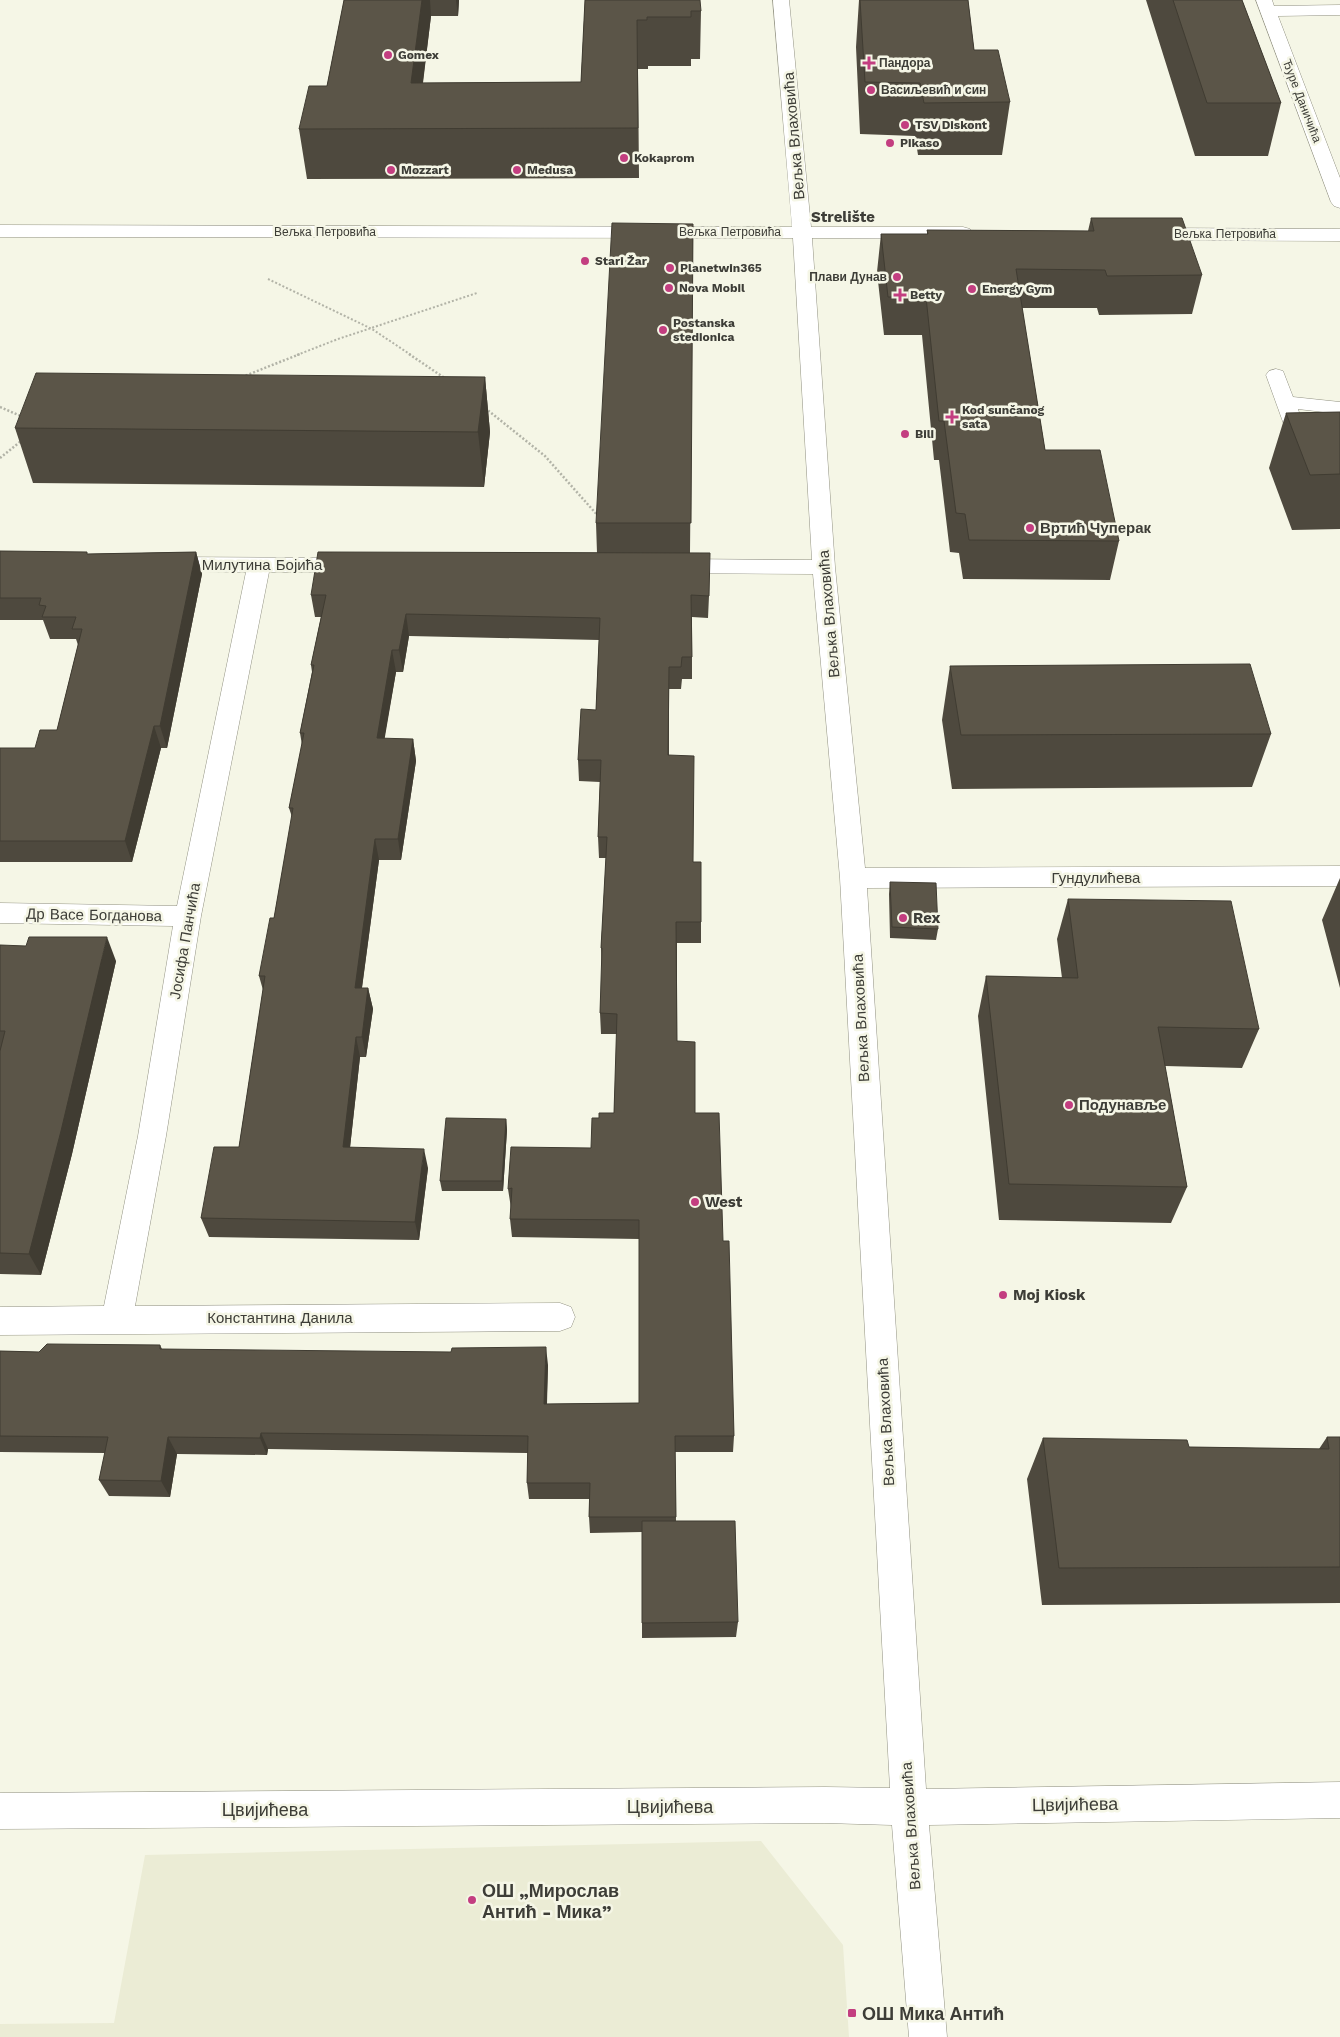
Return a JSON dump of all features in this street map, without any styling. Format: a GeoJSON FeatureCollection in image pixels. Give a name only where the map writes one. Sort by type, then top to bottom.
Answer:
{"type":"FeatureCollection","features":[{"type":"Feature","properties":{"kind":"street","name":"Вељка Влаховића"},"geometry":{"type":"LineString","coordinates":[[781,0],[802,232],[824,568],[853,878],[909,1807],[928,2037]]}},
{"type":"Feature","properties":{"kind":"street"},"geometry":{"type":"LineString","coordinates":[[1266,5],[1340,10]]}},
{"type":"Feature","properties":{"kind":"street","name":"Ђуре Даничића"},"geometry":{"type":"LineString","coordinates":[[1266,5],[1340,202]]}},
{"type":"Feature","properties":{"kind":"street","name":"Вељка Петровића"},"geometry":{"type":"LineString","coordinates":[[0,231],[976,233]]}},
{"type":"Feature","properties":{"kind":"street","name":"Вељка Петровића"},"geometry":{"type":"LineString","coordinates":[[1134,234],[1340,234]]}},
{"type":"Feature","properties":{"kind":"street"},"geometry":{"type":"LineString","coordinates":[[1276,375],[1294,428]]}},
{"type":"Feature","properties":{"kind":"street"},"geometry":{"type":"LineString","coordinates":[[1286,402],[1340,408]]}},
{"type":"Feature","properties":{"kind":"street","name":"Милутина Бојића"},"geometry":{"type":"LineString","coordinates":[[139,564],[369,565]]}},
{"type":"Feature","properties":{"kind":"street","name":"Јосифа Панчића"},"geometry":{"type":"LineString","coordinates":[[118,1319],[152,1136],[188,916],[259,565]]}},
{"type":"Feature","properties":{"kind":"street"},"geometry":{"type":"LineString","coordinates":[[657,566],[824,568]]}},
{"type":"Feature","properties":{"kind":"street","name":"Гундулићева"},"geometry":{"type":"LineString","coordinates":[[853,878],[1340,876]]}},
{"type":"Feature","properties":{"kind":"street","name":"Др Васе Богданова"},"geometry":{"type":"LineString","coordinates":[[0,913],[188,916]]}},
{"type":"Feature","properties":{"kind":"street","name":"Константина Данила"},"geometry":{"type":"LineString","coordinates":[[0,1321],[560,1316]]}},
{"type":"Feature","properties":{"kind":"street","name":"Цвијићева"},"geometry":{"type":"LineString","coordinates":[[0,1811],[825,1805],[909,1807],[1340,1800]]}},
{"type":"Feature","properties":{"kind":"path"},"geometry":{"type":"LineString","coordinates":[[268,280],[372,329],[452,382]]}},
{"type":"Feature","properties":{"kind":"path"},"geometry":{"type":"LineString","coordinates":[[234,380],[338,339],[477,294]]}},
{"type":"Feature","properties":{"kind":"path"},"geometry":{"type":"LineString","coordinates":[[483,406],[545,456],[577,490],[599,518]]}},
{"type":"Feature","properties":{"kind":"path"},"geometry":{"type":"LineString","coordinates":[[0,407],[27,419]]}},
{"type":"Feature","properties":{"kind":"path"},"geometry":{"type":"LineString","coordinates":[[0,458],[23,440]]}},
{"type":"Feature","properties":{"kind":"shaded area","name":"ОШ „Мирослав Антић - Мика”"},"geometry":{"type":"Polygon","coordinates":[[[761,1841],[843,1945],[849,2037],[0,2037],[0,2024],[114,2023],[145,1855],[761,1841]]]}},
{"type":"Feature","properties":{"kind":"building"},"geometry":{"type":"Polygon","coordinates":[[[344,0],[422,0],[411,83],[581,82],[585,0],[700,0],[701,11],[691,11],[691,17],[647,17],[647,20],[637,20],[638,128],[299,129],[309,86],[327,86],[344,0]]]}},
{"type":"Feature","properties":{"kind":"building"},"geometry":{"type":"Polygon","coordinates":[[[860,0],[968,0],[974,50],[998,50],[1010,102],[924,103],[920,83],[865,82],[860,0]]]}},
{"type":"Feature","properties":{"kind":"building"},"geometry":{"type":"Polygon","coordinates":[[[1173,0],[1242,0],[1281,103],[1207,103],[1173,0]]]}},
{"type":"Feature","properties":{"kind":"building"},"geometry":{"type":"Polygon","coordinates":[[[1091,218],[1182,218],[1202,275],[1107,276],[1105,270],[1016,269],[1045,450],[1100,450],[1119,541],[969,540],[965,514],[956,513],[944,421],[939,421],[926,297],[888,297],[881,234],[928,234],[927,230],[1094,231],[1091,218]]]}},
{"type":"Feature","properties":{"kind":"building"},"geometry":{"type":"Polygon","coordinates":[[[612,223],[693,224],[691,523],[596,523],[612,223]]]}},
{"type":"Feature","properties":{"kind":"building"},"geometry":{"type":"Polygon","coordinates":[[[36,373],[485,377],[478,432],[15,428],[36,373]]]}},
{"type":"Feature","properties":{"kind":"building"},"geometry":{"type":"Polygon","coordinates":[[[1340,412],[1340,474],[1310,475],[1286,413],[1340,412]]]}},
{"type":"Feature","properties":{"kind":"building"},"geometry":{"type":"Polygon","coordinates":[[[0,551],[87,552],[87,554],[196,552],[160,726],[154,726],[125,841],[0,841],[0,748],[35,748],[40,730],[57,730],[82,629],[72,629],[76,617],[42,617],[46,606],[39,605],[41,598],[0,598],[0,551]]]}},
{"type":"Feature","properties":{"kind":"building"},"geometry":{"type":"Polygon","coordinates":[[[318,552],[710,553],[709,596],[691,595],[692,657],[682,657],[681,667],[669,667],[668,755],[694,756],[693,862],[701,862],[701,922],[676,922],[677,1041],[695,1042],[695,1113],[719,1113],[723,1241],[729,1241],[734,1436],[675,1436],[676,1517],[589,1517],[590,1483],[527,1483],[528,1436],[261,1433],[260,1438],[168,1437],[161,1481],[99,1480],[108,1437],[0,1436],[0,1351],[39,1352],[47,1344],[160,1345],[160,1349],[451,1352],[452,1348],[546,1347],[544,1404],[639,1403],[639,1220],[510,1219],[512,1188],[508,1189],[511,1147],[591,1148],[592,1118],[599,1118],[599,1113],[614,1113],[617,1014],[600,1013],[601,948],[607,837],[598,837],[601,760],[578,760],[581,709],[596,710],[600,618],[406,614],[399,650],[392,650],[377,738],[413,739],[398,839],[375,839],[355,988],[368,988],[362,1037],[356,1037],[343,1147],[424,1149],[415,1222],[201,1218],[214,1147],[239,1147],[265,976],[259,976],[270,918],[274,918],[293,808],[289,808],[304,733],[300,733],[314,665],[311,665],[326,595],[311,595],[318,552]]]}},
{"type":"Feature","properties":{"kind":"building"},"geometry":{"type":"Polygon","coordinates":[[[1250,664],[1271,734],[961,735],[950,666],[1250,664]]]}},
{"type":"Feature","properties":{"kind":"building"},"geometry":{"type":"Polygon","coordinates":[[[890,882],[936,883],[938,929],[892,927],[890,882]]]}},
{"type":"Feature","properties":{"kind":"building"},"geometry":{"type":"Polygon","coordinates":[[[1068,899],[1231,901],[1259,1029],[1158,1027],[1187,1187],[1009,1184],[986,976],[1078,978],[1068,899]]]}},
{"type":"Feature","properties":{"kind":"building"},"geometry":{"type":"Polygon","coordinates":[[[29,937],[107,937],[61,1131],[29,1254],[0,1253],[0,1051],[5,1031],[0,1031],[0,945],[26,946],[29,937]]]}},
{"type":"Feature","properties":{"kind":"building"},"geometry":{"type":"Polygon","coordinates":[[[446,1118],[506,1119],[502,1181],[440,1181],[446,1118]]]}},
{"type":"Feature","properties":{"kind":"building"},"geometry":{"type":"Polygon","coordinates":[[[1327,1437],[1340,1437],[1340,1567],[1059,1568],[1043,1438],[1187,1440],[1189,1447],[1329,1449],[1327,1437]]]}},
{"type":"Feature","properties":{"kind":"building"},"geometry":{"type":"Polygon","coordinates":[[[642,1521],[735,1521],[738,1622],[642,1623],[642,1521]]]}},
{"type":"Feature","properties":{"kind":"place","name":"Gomex"},"geometry":{"type":"Point","coordinates":[388,55]}},
{"type":"Feature","properties":{"kind":"place","name":"Пандора"},"geometry":{"type":"Point","coordinates":[869,63]}},
{"type":"Feature","properties":{"kind":"place","name":"Васиљевић и син"},"geometry":{"type":"Point","coordinates":[871,90]}},
{"type":"Feature","properties":{"kind":"place","name":"TSV Diskont"},"geometry":{"type":"Point","coordinates":[905,125]}},
{"type":"Feature","properties":{"kind":"place","name":"Pikaso"},"geometry":{"type":"Point","coordinates":[890,143]}},
{"type":"Feature","properties":{"kind":"place","name":"Kokaprom"},"geometry":{"type":"Point","coordinates":[624,158]}},
{"type":"Feature","properties":{"kind":"place","name":"Mozzart"},"geometry":{"type":"Point","coordinates":[391,170]}},
{"type":"Feature","properties":{"kind":"place","name":"Medusa"},"geometry":{"type":"Point","coordinates":[517,170]}},
{"type":"Feature","properties":{"kind":"place","name":"Stari Žar"},"geometry":{"type":"Point","coordinates":[585,261]}},
{"type":"Feature","properties":{"kind":"place","name":"Planetwin365"},"geometry":{"type":"Point","coordinates":[670,268]}},
{"type":"Feature","properties":{"kind":"place","name":"Плави Дунав"},"geometry":{"type":"Point","coordinates":[897,277]}},
{"type":"Feature","properties":{"kind":"place","name":"Nova Mobil"},"geometry":{"type":"Point","coordinates":[669,288]}},
{"type":"Feature","properties":{"kind":"place","name":"Energy Gym"},"geometry":{"type":"Point","coordinates":[972,289]}},
{"type":"Feature","properties":{"kind":"place","name":"Betty"},"geometry":{"type":"Point","coordinates":[900,295]}},
{"type":"Feature","properties":{"kind":"place","name":"Postanska stedionica"},"geometry":{"type":"Point","coordinates":[663,330]}},
{"type":"Feature","properties":{"kind":"place","name":"Kod sunčanog sata"},"geometry":{"type":"Point","coordinates":[952,417]}},
{"type":"Feature","properties":{"kind":"place","name":"Bili"},"geometry":{"type":"Point","coordinates":[905,434]}},
{"type":"Feature","properties":{"kind":"place","name":"Вртић Чуперак"},"geometry":{"type":"Point","coordinates":[1030,528]}},
{"type":"Feature","properties":{"kind":"place","name":"Rex"},"geometry":{"type":"Point","coordinates":[903,918]}},
{"type":"Feature","properties":{"kind":"place","name":"Подунавље"},"geometry":{"type":"Point","coordinates":[1069,1105]}},
{"type":"Feature","properties":{"kind":"place","name":"West"},"geometry":{"type":"Point","coordinates":[695,1202]}},
{"type":"Feature","properties":{"kind":"place","name":"Moj Kiosk"},"geometry":{"type":"Point","coordinates":[1003,1295]}},
{"type":"Feature","properties":{"kind":"place","name":"ОШ „Мирослав Антић - Мика”"},"geometry":{"type":"Point","coordinates":[472,1900]}},
{"type":"Feature","properties":{"kind":"place","name":"ОШ Мика Антић"},"geometry":{"type":"Point","coordinates":[852,2013]}},
{"type":"Feature","properties":{"kind":"district","name":"Strelište"},"geometry":{"type":"Point","coordinates":[843,217]}}]}
